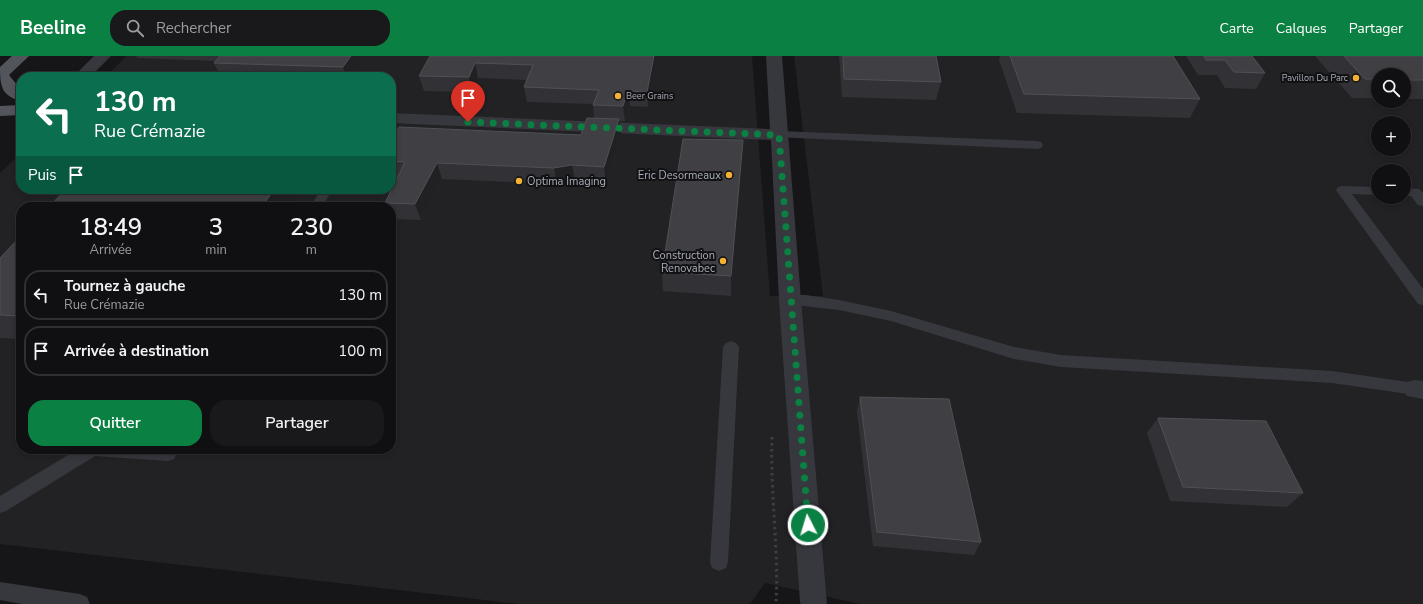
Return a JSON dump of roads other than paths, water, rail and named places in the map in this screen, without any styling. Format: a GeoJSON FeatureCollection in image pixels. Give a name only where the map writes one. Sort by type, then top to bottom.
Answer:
{"type":"FeatureCollection","features":[{"type":"Feature","properties":{"kind":"main road"},"geometry":{"type":"LineString","coordinates":[[16,94],[0,75],[21,56]]}},
{"type":"Feature","properties":{"kind":"main road"},"geometry":{"type":"LineString","coordinates":[[0,111],[16,110]]}},
{"type":"Feature","properties":{"kind":"street"},"geometry":{"type":"LineString","coordinates":[[86,72],[103,56]]}},
{"type":"Feature","properties":{"kind":"street"},"geometry":{"type":"LineString","coordinates":[[774,56],[790,300],[814,602]]}},
{"type":"Feature","properties":{"kind":"street"},"geometry":{"type":"LineString","coordinates":[[396,118],[779,135]]}},
{"type":"Feature","properties":{"kind":"lane"},"geometry":{"type":"LineString","coordinates":[[779,135],[1037,145]]}},
{"type":"Feature","properties":{"kind":"lane"},"geometry":{"type":"LineString","coordinates":[[1371,191],[1342,190],[1423,300]]}},
{"type":"Feature","properties":{"kind":"lane"},"geometry":{"type":"LineString","coordinates":[[1411,192],[1415,192],[1423,202]]}},
{"type":"Feature","properties":{"kind":"lane"},"geometry":{"type":"LineString","coordinates":[[790,300],[806,300],[839,305],[891,316],[1014,353],[1061,360],[1332,377],[1419,389]]}},
{"type":"Feature","properties":{"kind":"lane"},"geometry":{"type":"LineString","coordinates":[[719,562],[731,347]]}},
{"type":"Feature","properties":{"kind":"lane"},"geometry":{"type":"LineString","coordinates":[[0,505],[85,454]]}},
{"type":"Feature","properties":{"kind":"lane"},"geometry":{"type":"LineString","coordinates":[[0,591],[80,604]]}},
{"type":"Feature","properties":{"kind":"place","name":"Pavillon Du Parc"},"geometry":{"type":"Point","coordinates":[1356,78]}},
{"type":"Feature","properties":{"kind":"place","name":"Beer Grains"},"geometry":{"type":"Point","coordinates":[618,96]}},
{"type":"Feature","properties":{"kind":"place","name":"Eric Desormeaux"},"geometry":{"type":"Point","coordinates":[729,175]}},
{"type":"Feature","properties":{"kind":"place","name":"Optima Imaging"},"geometry":{"type":"Point","coordinates":[519,181]}},
{"type":"Feature","properties":{"kind":"place","name":"Construction Renovabec"},"geometry":{"type":"Point","coordinates":[723,261]}}]}
